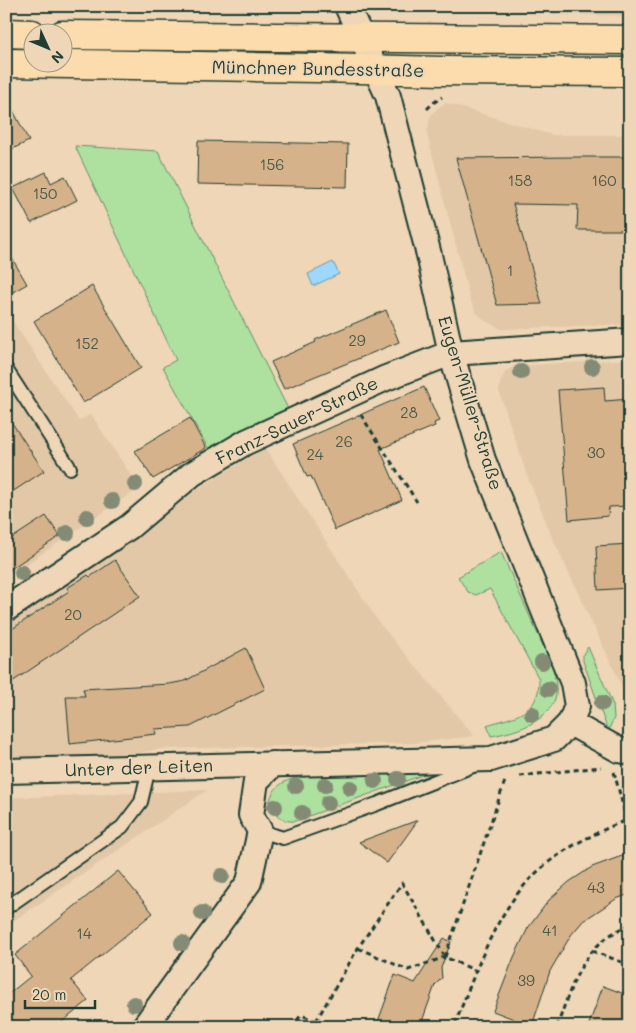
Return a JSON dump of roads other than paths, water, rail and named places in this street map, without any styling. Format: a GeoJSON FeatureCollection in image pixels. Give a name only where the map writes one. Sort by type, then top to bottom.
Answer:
{"type":"FeatureCollection","features":[{"type":"Feature","properties":{"kind":"main road"},"geometry":{"type":"LineString","coordinates":[[6,33],[22,34]]}},
{"type":"Feature","properties":{"kind":"main road","name":"Münchner Bundesstraße"},"geometry":{"type":"LineString","coordinates":[[72,35],[360,36],[630,40]]}},
{"type":"Feature","properties":{"kind":"main road","name":"Münchner Bundesstraße"},"geometry":{"type":"LineString","coordinates":[[6,63],[375,69],[443,72],[630,72]]}},
{"type":"Feature","properties":{"kind":"street","name":"Eugen-Müller-Straße"},"geometry":{"type":"LineString","coordinates":[[347,6],[388,96],[452,353],[484,460],[573,683],[577,706],[570,723]]}},
{"type":"Feature","properties":{"kind":"street","name":"Franz-Sauer-Straße"},"geometry":{"type":"LineString","coordinates":[[6,609],[128,526],[192,474],[246,442],[386,378],[452,353],[630,341]]}},
{"type":"Feature","properties":{"kind":"street"},"geometry":{"type":"LineString","coordinates":[[144,1027],[249,882],[260,832],[251,815],[256,781],[272,764],[491,759],[554,739],[570,723],[621,756]]}},
{"type":"Feature","properties":{"kind":"street","name":"Unter der Leiten"},"geometry":{"type":"LineString","coordinates":[[6,771],[272,764]]}},
{"type":"Feature","properties":{"kind":"lane"},"geometry":{"type":"LineString","coordinates":[[6,369],[70,468]]}},
{"type":"Feature","properties":{"kind":"lane"},"geometry":{"type":"LineString","coordinates":[[260,832],[283,838],[377,804],[491,759]]}},
{"type":"Feature","properties":{"kind":"lane"},"geometry":{"type":"LineString","coordinates":[[6,908],[122,827],[141,802],[149,768]]}},
{"type":"Feature","properties":{"kind":"water"},"geometry":{"type":"Polygon","coordinates":[[[333,262],[339,274],[313,286],[308,274],[333,262]]]}}]}
